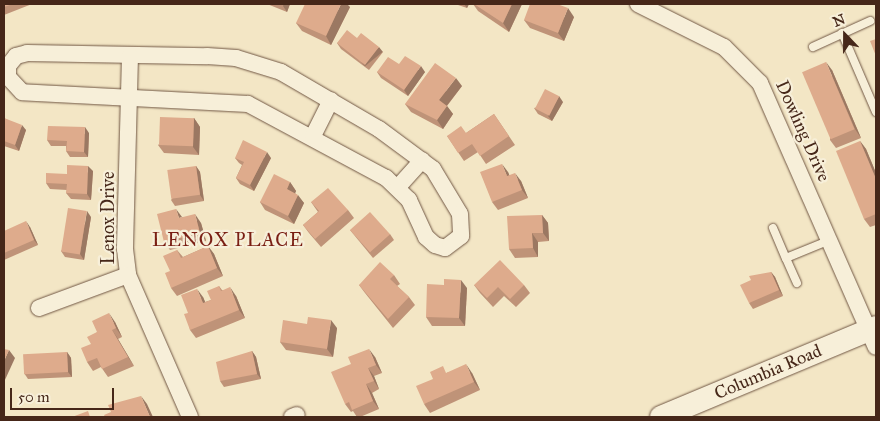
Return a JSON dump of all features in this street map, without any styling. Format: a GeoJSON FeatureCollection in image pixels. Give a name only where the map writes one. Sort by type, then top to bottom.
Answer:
{"type":"FeatureCollection","features":[{"type":"Feature","properties":{"kind":"main road","name":"Columbia Road"},"geometry":{"type":"LineString","coordinates":[[661,417],[874,335]]}},
{"type":"Feature","properties":{"kind":"street","name":"Dowling Drive"},"geometry":{"type":"LineString","coordinates":[[638,4],[724,47],[760,83],[874,335]]}},
{"type":"Feature","properties":{"kind":"street"},"geometry":{"type":"LineString","coordinates":[[27,53],[130,56],[236,58],[281,72],[331,100],[422,160],[442,180],[460,214],[461,236],[456,244],[445,248],[426,237],[398,187],[312,136],[248,104],[130,96],[22,92],[8,78],[8,66],[16,56],[27,53]]}},
{"type":"Feature","properties":{"kind":"street","name":"Lenox Drive"},"geometry":{"type":"LineString","coordinates":[[130,56],[125,250],[128,275],[190,417]]}},
{"type":"Feature","properties":{"kind":"street"},"geometry":{"type":"LineString","coordinates":[[312,136],[331,100]]}},
{"type":"Feature","properties":{"kind":"street"},"geometry":{"type":"LineString","coordinates":[[398,187],[422,160]]}},
{"type":"Feature","properties":{"kind":"street"},"geometry":{"type":"LineString","coordinates":[[38,308],[128,275]]}},
{"type":"Feature","properties":{"kind":"lane"},"geometry":{"type":"LineString","coordinates":[[813,47],[870,21]]}},
{"type":"Feature","properties":{"kind":"lane"},"geometry":{"type":"LineString","coordinates":[[842,34],[876,112]]}},
{"type":"Feature","properties":{"kind":"lane"},"geometry":{"type":"LineString","coordinates":[[773,228],[797,283]]}},
{"type":"Feature","properties":{"kind":"lane"},"geometry":{"type":"LineString","coordinates":[[786,258],[830,240]]}},
{"type":"Feature","properties":{"kind":"building"},"geometry":{"type":"Polygon","coordinates":[[[305,4],[341,4],[326,36],[296,23],[305,4]]]}},
{"type":"Feature","properties":{"kind":"building"},"geometry":{"type":"Polygon","coordinates":[[[474,4],[512,4],[503,23],[474,4]]]}},
{"type":"Feature","properties":{"kind":"building"},"geometry":{"type":"Polygon","coordinates":[[[530,4],[557,4],[568,8],[558,33],[524,20],[530,4]]]}},
{"type":"Feature","properties":{"kind":"building"},"geometry":{"type":"Polygon","coordinates":[[[347,30],[357,38],[361,33],[379,47],[365,65],[337,43],[347,30]]]}},
{"type":"Feature","properties":{"kind":"building"},"geometry":{"type":"Polygon","coordinates":[[[876,39],[876,56],[870,41],[876,39]]]}},
{"type":"Feature","properties":{"kind":"building"},"geometry":{"type":"Polygon","coordinates":[[[405,56],[421,66],[404,90],[377,72],[388,57],[399,64],[405,56]]]}},
{"type":"Feature","properties":{"kind":"building"},"geometry":{"type":"Polygon","coordinates":[[[826,62],[855,129],[831,139],[802,72],[826,62]]]}},
{"type":"Feature","properties":{"kind":"building"},"geometry":{"type":"Polygon","coordinates":[[[435,63],[456,78],[439,100],[447,106],[437,120],[405,104],[435,63]]]}},
{"type":"Feature","properties":{"kind":"building"},"geometry":{"type":"Polygon","coordinates":[[[545,89],[559,96],[549,116],[535,109],[545,89]]]}},
{"type":"Feature","properties":{"kind":"building"},"geometry":{"type":"Polygon","coordinates":[[[494,114],[509,136],[480,156],[472,144],[458,153],[447,136],[461,126],[466,133],[494,114]]]}},
{"type":"Feature","properties":{"kind":"building"},"geometry":{"type":"Polygon","coordinates":[[[160,117],[194,118],[193,146],[159,145],[160,117]]]}},
{"type":"Feature","properties":{"kind":"building"},"geometry":{"type":"Polygon","coordinates":[[[4,118],[22,125],[15,145],[4,141],[4,118]]]}},
{"type":"Feature","properties":{"kind":"building"},"geometry":{"type":"Polygon","coordinates":[[[48,126],[85,127],[84,152],[66,151],[67,141],[47,140],[48,126]]]}},
{"type":"Feature","properties":{"kind":"building"},"geometry":{"type":"Polygon","coordinates":[[[243,140],[267,152],[250,185],[236,178],[244,162],[235,158],[243,140]]]}},
{"type":"Feature","properties":{"kind":"building"},"geometry":{"type":"Polygon","coordinates":[[[860,141],[876,179],[876,214],[864,219],[836,151],[860,141]]]}},
{"type":"Feature","properties":{"kind":"building"},"geometry":{"type":"Polygon","coordinates":[[[502,164],[507,176],[515,173],[522,190],[492,202],[480,172],[502,164]]]}},
{"type":"Feature","properties":{"kind":"building"},"geometry":{"type":"Polygon","coordinates":[[[67,165],[88,166],[87,194],[66,193],[67,184],[46,183],[46,173],[67,174],[67,165]]]}},
{"type":"Feature","properties":{"kind":"building"},"geometry":{"type":"Polygon","coordinates":[[[196,166],[200,195],[171,199],[167,170],[196,166]]]}},
{"type":"Feature","properties":{"kind":"building"},"geometry":{"type":"Polygon","coordinates":[[[274,174],[290,182],[287,189],[298,195],[288,216],[260,202],[274,174]]]}},
{"type":"Feature","properties":{"kind":"building"},"geometry":{"type":"Polygon","coordinates":[[[328,188],[348,210],[315,239],[303,225],[319,211],[311,202],[328,188]]]}},
{"type":"Feature","properties":{"kind":"building"},"geometry":{"type":"Polygon","coordinates":[[[68,208],[87,211],[80,254],[61,251],[68,208]]]}},
{"type":"Feature","properties":{"kind":"building"},"geometry":{"type":"Polygon","coordinates":[[[176,209],[179,218],[195,214],[200,233],[164,242],[157,214],[176,209]]]}},
{"type":"Feature","properties":{"kind":"building"},"geometry":{"type":"Polygon","coordinates":[[[370,212],[390,234],[370,252],[350,230],[370,212]]]}},
{"type":"Feature","properties":{"kind":"building"},"geometry":{"type":"Polygon","coordinates":[[[542,215],[543,233],[532,233],[533,248],[509,249],[507,216],[542,215]]]}},
{"type":"Feature","properties":{"kind":"building"},"geometry":{"type":"Polygon","coordinates":[[[26,221],[34,240],[4,253],[4,231],[26,221]]]}},
{"type":"Feature","properties":{"kind":"building"},"geometry":{"type":"Polygon","coordinates":[[[208,246],[217,268],[171,288],[165,273],[170,271],[163,256],[177,250],[181,258],[208,246]]]}},
{"type":"Feature","properties":{"kind":"building"},"geometry":{"type":"Polygon","coordinates":[[[500,260],[524,285],[510,299],[498,287],[487,298],[474,285],[500,260]]]}},
{"type":"Feature","properties":{"kind":"building"},"geometry":{"type":"Polygon","coordinates":[[[380,262],[394,275],[390,279],[409,297],[388,319],[359,285],[380,262]]]}},
{"type":"Feature","properties":{"kind":"building"},"geometry":{"type":"Polygon","coordinates":[[[771,272],[779,290],[749,303],[740,285],[751,280],[749,276],[771,272]]]}},
{"type":"Feature","properties":{"kind":"building"},"geometry":{"type":"Polygon","coordinates":[[[444,279],[461,280],[459,318],[426,317],[427,284],[444,285],[444,279]]]}},
{"type":"Feature","properties":{"kind":"building"},"geometry":{"type":"Polygon","coordinates":[[[219,286],[221,291],[230,287],[239,310],[190,330],[184,314],[188,313],[181,295],[197,289],[203,303],[211,300],[207,291],[219,286]]]}},
{"type":"Feature","properties":{"kind":"building"},"geometry":{"type":"Polygon","coordinates":[[[109,313],[116,328],[112,330],[128,357],[102,369],[97,358],[87,362],[81,348],[91,344],[87,337],[97,332],[92,321],[109,313]]]}},
{"type":"Feature","properties":{"kind":"building"},"geometry":{"type":"Polygon","coordinates":[[[308,317],[331,320],[327,349],[280,342],[283,320],[307,324],[308,317]]]}},
{"type":"Feature","properties":{"kind":"building"},"geometry":{"type":"Polygon","coordinates":[[[4,349],[9,350],[4,361],[4,349]]]}},
{"type":"Feature","properties":{"kind":"building"},"geometry":{"type":"Polygon","coordinates":[[[369,349],[376,365],[368,368],[374,381],[366,384],[373,401],[352,410],[349,402],[345,404],[331,372],[351,364],[348,357],[369,349]]]}},
{"type":"Feature","properties":{"kind":"building"},"geometry":{"type":"Polygon","coordinates":[[[252,351],[257,374],[220,381],[216,362],[252,351]]]}},
{"type":"Feature","properties":{"kind":"building"},"geometry":{"type":"Polygon","coordinates":[[[67,352],[68,372],[24,374],[23,354],[67,352]]]}},
{"type":"Feature","properties":{"kind":"building"},"geometry":{"type":"Polygon","coordinates":[[[466,364],[474,382],[424,404],[416,386],[433,379],[430,372],[443,366],[446,373],[466,364]]]}},
{"type":"Feature","properties":{"kind":"building"},"geometry":{"type":"Polygon","coordinates":[[[141,396],[150,417],[105,417],[104,415],[111,412],[108,405],[141,396]]]}},
{"type":"Feature","properties":{"kind":"building"},"geometry":{"type":"Polygon","coordinates":[[[88,411],[90,417],[72,417],[88,411]]]}},
{"type":"Feature","properties":{"kind":"district","name":"LENOX PLACE"},"geometry":{"type":"Point","coordinates":[228,240]}}]}
